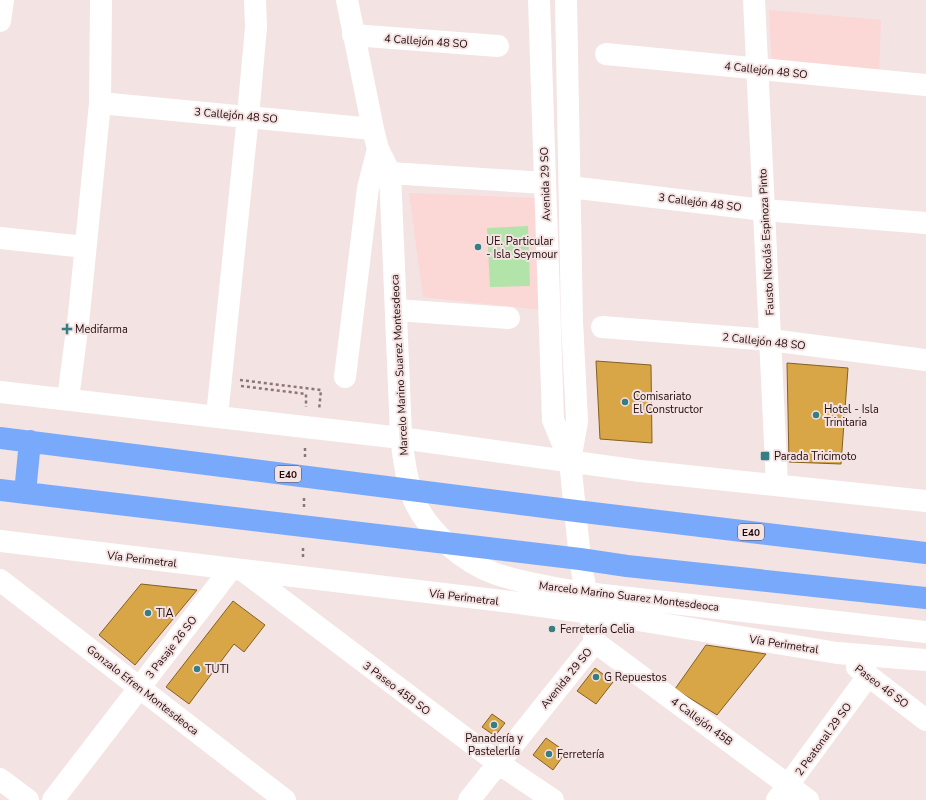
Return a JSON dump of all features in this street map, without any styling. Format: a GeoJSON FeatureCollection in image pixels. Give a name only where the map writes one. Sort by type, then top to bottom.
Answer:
{"type":"FeatureCollection","features":[{"type":"Feature","properties":{"kind":"highway","name":"E40"},"geometry":{"type":"LineString","coordinates":[[0,438],[576,511],[926,553]]}},
{"type":"Feature","properties":{"kind":"highway"},"geometry":{"type":"LineString","coordinates":[[25,493],[30,441]]}},
{"type":"Feature","properties":{"kind":"highway"},"geometry":{"type":"LineString","coordinates":[[0,490],[580,559],[627,566],[926,598]]}},
{"type":"Feature","properties":{"kind":"street"},"geometry":{"type":"LineString","coordinates":[[0,20],[3,0]]}},
{"type":"Feature","properties":{"kind":"street"},"geometry":{"type":"LineString","coordinates":[[68,399],[100,103],[101,0]]}},
{"type":"Feature","properties":{"kind":"street"},"geometry":{"type":"LineString","coordinates":[[217,416],[248,116],[256,28],[255,0]]}},
{"type":"Feature","properties":{"kind":"street","name":"Marcelo Marino Suarez Montesdeoca"},"geometry":{"type":"LineString","coordinates":[[348,0],[353,35],[375,139],[390,173],[401,434],[405,470],[414,500],[424,517],[440,536],[459,553],[496,573],[532,584],[577,592],[926,632]]}},
{"type":"Feature","properties":{"kind":"street","name":"Avenida 29 SO"},"geometry":{"type":"LineString","coordinates":[[469,800],[595,642],[580,559],[570,462],[553,420],[539,0]]}},
{"type":"Feature","properties":{"kind":"street","name":"Avenida 29 SO"},"geometry":{"type":"LineString","coordinates":[[566,0],[572,321],[577,421],[570,462]]}},
{"type":"Feature","properties":{"kind":"street","name":"Fausto Nicolás Espinoza Pinto"},"geometry":{"type":"LineString","coordinates":[[754,0],[777,485]]}},
{"type":"Feature","properties":{"kind":"street","name":"4 Callejón 48 SO"},"geometry":{"type":"LineString","coordinates":[[353,35],[498,46]]}},
{"type":"Feature","properties":{"kind":"street","name":"4 Callejón 48 SO"},"geometry":{"type":"LineString","coordinates":[[606,54],[926,85]]}},
{"type":"Feature","properties":{"kind":"street","name":"3 Callejón 48 SO"},"geometry":{"type":"LineString","coordinates":[[100,103],[248,116],[375,139]]}},
{"type":"Feature","properties":{"kind":"street"},"geometry":{"type":"LineString","coordinates":[[345,377],[375,139]]}},
{"type":"Feature","properties":{"kind":"street"},"geometry":{"type":"LineString","coordinates":[[390,173],[545,183]]}},
{"type":"Feature","properties":{"kind":"street","name":"3 Callejón 48 SO"},"geometry":{"type":"LineString","coordinates":[[570,187],[764,210],[926,223]]}},
{"type":"Feature","properties":{"kind":"street"},"geometry":{"type":"LineString","coordinates":[[0,238],[85,247]]}},
{"type":"Feature","properties":{"kind":"street"},"geometry":{"type":"LineString","coordinates":[[396,310],[509,318]]}},
{"type":"Feature","properties":{"kind":"street","name":"2 Callejón 48 SO"},"geometry":{"type":"LineString","coordinates":[[602,327],[770,340],[926,360]]}},
{"type":"Feature","properties":{"kind":"street"},"geometry":{"type":"LineString","coordinates":[[0,392],[309,426],[640,471],[926,501]]}},
{"type":"Feature","properties":{"kind":"street","name":"Vía Perimetral"},"geometry":{"type":"LineString","coordinates":[[0,542],[590,613],[837,653],[926,660]]}},
{"type":"Feature","properties":{"kind":"street","name":"3 Pasaje 26 SO"},"geometry":{"type":"LineString","coordinates":[[53,800],[139,688],[238,571]]}},
{"type":"Feature","properties":{"kind":"street","name":"3 Paseo 45B SO"},"geometry":{"type":"LineString","coordinates":[[238,571],[498,763],[553,800]]}},
{"type":"Feature","properties":{"kind":"street","name":"Gonzalo Efren Montesdeoca"},"geometry":{"type":"LineString","coordinates":[[0,580],[285,800]]}},
{"type":"Feature","properties":{"kind":"street","name":"4 Callejón 45B"},"geometry":{"type":"LineString","coordinates":[[595,642],[784,793],[808,800]]}},
{"type":"Feature","properties":{"kind":"street","name":"Paseo 46 SO"},"geometry":{"type":"LineString","coordinates":[[837,653],[926,720]]}},
{"type":"Feature","properties":{"kind":"street","name":"2 Peatonal 29 SO"},"geometry":{"type":"LineString","coordinates":[[784,793],[868,676]]}},
{"type":"Feature","properties":{"kind":"street"},"geometry":{"type":"LineString","coordinates":[[0,779],[28,800]]}},
{"type":"Feature","properties":{"kind":"path"},"geometry":{"type":"LineString","coordinates":[[305,464],[309,426],[306,394],[237,385],[238,380],[321,390],[309,426]]}},
{"type":"Feature","properties":{"kind":"path"},"geometry":{"type":"LineString","coordinates":[[304,496],[304,511]]}},
{"type":"Feature","properties":{"kind":"path"},"geometry":{"type":"LineString","coordinates":[[303,558],[304,542]]}},
{"type":"Feature","properties":{"kind":"shaded area"},"geometry":{"type":"Polygon","coordinates":[[[769,10],[881,20],[879,73],[772,66],[769,10]]]}},
{"type":"Feature","properties":{"kind":"shaded area","name":"UE. Particular - Isla Seymour"},"geometry":{"type":"Polygon","coordinates":[[[409,193],[537,198],[541,310],[423,297],[409,193]]]}},
{"type":"Feature","properties":{"kind":"green space"},"geometry":{"type":"Polygon","coordinates":[[[528,226],[530,286],[490,287],[487,228],[528,226]]]}},
{"type":"Feature","properties":{"kind":"building","name":"Comisariato El Constructor"},"geometry":{"type":"Polygon","coordinates":[[[596,361],[651,365],[652,443],[600,439],[596,361]]]}},
{"type":"Feature","properties":{"kind":"building","name":"Hotel - Isla Trinitaria"},"geometry":{"type":"Polygon","coordinates":[[[787,363],[848,368],[841,464],[789,462],[787,363]]]}},
{"type":"Feature","properties":{"kind":"building","name":"TIA"},"geometry":{"type":"Polygon","coordinates":[[[141,584],[197,590],[135,665],[99,635],[141,584]]]}},
{"type":"Feature","properties":{"kind":"building","name":"TUTI"},"geometry":{"type":"Polygon","coordinates":[[[233,601],[265,625],[244,652],[234,644],[189,704],[166,687],[233,601]]]}},
{"type":"Feature","properties":{"kind":"building"},"geometry":{"type":"Polygon","coordinates":[[[706,645],[766,654],[717,715],[675,689],[706,645]]]}},
{"type":"Feature","properties":{"kind":"building"},"geometry":{"type":"Polygon","coordinates":[[[595,668],[613,682],[596,704],[577,691],[595,668]]]}},
{"type":"Feature","properties":{"kind":"building","name":"Panadería y Pastelerlía"},"geometry":{"type":"Polygon","coordinates":[[[492,714],[505,723],[495,736],[482,727],[492,714]]]}},
{"type":"Feature","properties":{"kind":"building","name":"Ferretería"},"geometry":{"type":"Polygon","coordinates":[[[546,738],[566,752],[553,770],[533,755],[546,738]]]}},
{"type":"Feature","properties":{"kind":"place","name":"UE. Particular - Isla Seymour"},"geometry":{"type":"Point","coordinates":[478,247]}},
{"type":"Feature","properties":{"kind":"place","name":"Medifarma"},"geometry":{"type":"Point","coordinates":[67,329]}},
{"type":"Feature","properties":{"kind":"place","name":"Comisariato El Constructor"},"geometry":{"type":"Point","coordinates":[625,402]}},
{"type":"Feature","properties":{"kind":"place","name":"Hotel - Isla Trinitaria"},"geometry":{"type":"Point","coordinates":[816,415]}},
{"type":"Feature","properties":{"kind":"place","name":"Parada Tricimoto"},"geometry":{"type":"Point","coordinates":[765,456]}},
{"type":"Feature","properties":{"kind":"place","name":"TIA"},"geometry":{"type":"Point","coordinates":[148,613]}},
{"type":"Feature","properties":{"kind":"place","name":"Ferretería Celia"},"geometry":{"type":"Point","coordinates":[552,629]}},
{"type":"Feature","properties":{"kind":"place","name":"TUTI"},"geometry":{"type":"Point","coordinates":[197,669]}},
{"type":"Feature","properties":{"kind":"place","name":"G Repuestos"},"geometry":{"type":"Point","coordinates":[596,677]}},
{"type":"Feature","properties":{"kind":"place","name":"Panadería y Pastelerlía"},"geometry":{"type":"Point","coordinates":[494,725]}},
{"type":"Feature","properties":{"kind":"place","name":"Ferretería"},"geometry":{"type":"Point","coordinates":[549,754]}}]}
